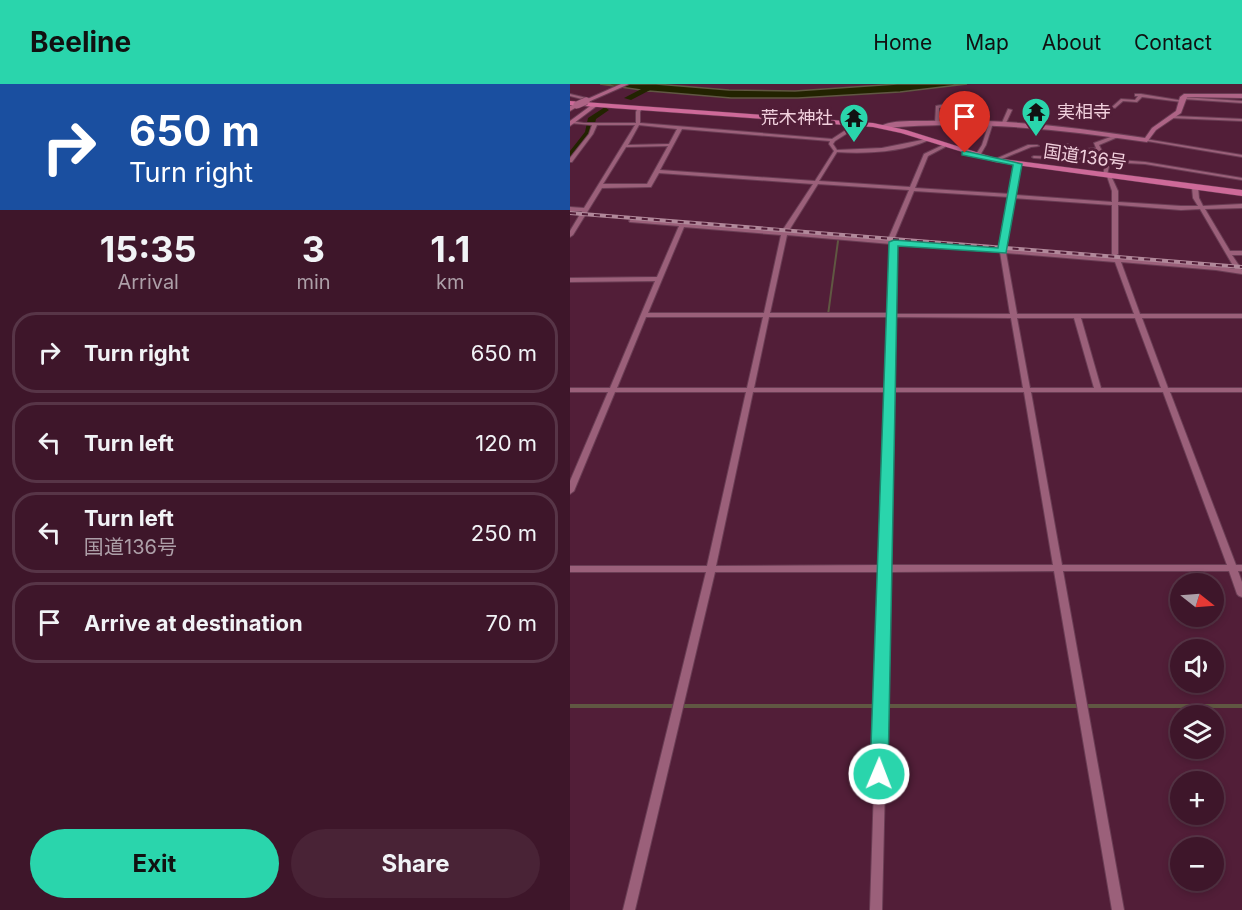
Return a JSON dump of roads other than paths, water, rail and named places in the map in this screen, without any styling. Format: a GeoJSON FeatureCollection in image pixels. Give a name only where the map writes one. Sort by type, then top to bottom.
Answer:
{"type":"FeatureCollection","features":[{"type":"Feature","properties":{"kind":"highway","name":"国道136号"},"geometry":{"type":"LineString","coordinates":[[570,103],[591,101],[640,108],[884,126],[943,146],[995,160],[1242,193]]}},
{"type":"Feature","properties":{"kind":"main road"},"geometry":{"type":"LineString","coordinates":[[570,109],[626,84]]}},
{"type":"Feature","properties":{"kind":"main road"},"geometry":{"type":"LineString","coordinates":[[884,126],[945,122],[991,123],[1147,140],[1154,129],[1179,111],[1182,99],[1186,95],[1202,93],[1242,96]]}},
{"type":"Feature","properties":{"kind":"main road"},"geometry":{"type":"LineString","coordinates":[[570,122],[591,101]]}},
{"type":"Feature","properties":{"kind":"street"},"geometry":{"type":"LineString","coordinates":[[570,95],[591,101]]}},
{"type":"Feature","properties":{"kind":"street"},"geometry":{"type":"LineString","coordinates":[[1114,107],[1122,100],[1136,101],[1138,95],[1242,102]]}},
{"type":"Feature","properties":{"kind":"street"},"geometry":{"type":"LineString","coordinates":[[937,123],[937,108],[958,102]]}},
{"type":"Feature","properties":{"kind":"street"},"geometry":{"type":"LineString","coordinates":[[570,235],[638,124],[640,108]]}},
{"type":"Feature","properties":{"kind":"street"},"geometry":{"type":"LineString","coordinates":[[1003,124],[1010,110]]}},
{"type":"Feature","properties":{"kind":"street"},"geometry":{"type":"LineString","coordinates":[[1173,117],[1242,120]]}},
{"type":"Feature","properties":{"kind":"street"},"geometry":{"type":"LineString","coordinates":[[570,122],[638,124],[833,140],[860,123]]}},
{"type":"Feature","properties":{"kind":"street"},"geometry":{"type":"LineString","coordinates":[[945,122],[950,129]]}},
{"type":"Feature","properties":{"kind":"street"},"geometry":{"type":"LineString","coordinates":[[976,156],[984,146],[991,123]]}},
{"type":"Feature","properties":{"kind":"street"},"geometry":{"type":"LineString","coordinates":[[570,161],[591,134],[595,124]]}},
{"type":"Feature","properties":{"kind":"street"},"geometry":{"type":"LineString","coordinates":[[599,186],[649,186],[680,128]]}},
{"type":"Feature","properties":{"kind":"street"},"geometry":{"type":"LineString","coordinates":[[1116,136],[1097,144],[1115,191],[1116,257],[1237,568],[1242,594]]}},
{"type":"Feature","properties":{"kind":"street"},"geometry":{"type":"LineString","coordinates":[[833,140],[831,144],[836,151]]}},
{"type":"Feature","properties":{"kind":"street"},"geometry":{"type":"LineString","coordinates":[[836,151],[866,152],[905,147],[927,140]]}},
{"type":"Feature","properties":{"kind":"street"},"geometry":{"type":"LineString","coordinates":[[1147,140],[1242,156]]}},
{"type":"Feature","properties":{"kind":"street"},"geometry":{"type":"LineString","coordinates":[[624,146],[670,146]]}},
{"type":"Feature","properties":{"kind":"street"},"geometry":{"type":"LineString","coordinates":[[876,910],[893,239],[928,153],[943,146]]}},
{"type":"Feature","properties":{"kind":"street"},"geometry":{"type":"LineString","coordinates":[[995,160],[1030,146],[1037,146]]}},
{"type":"Feature","properties":{"kind":"street"},"geometry":{"type":"LineString","coordinates":[[1066,146],[1073,151],[1098,149]]}},
{"type":"Feature","properties":{"kind":"street"},"geometry":{"type":"LineString","coordinates":[[629,910],[711,569],[785,234],[836,151]]}},
{"type":"Feature","properties":{"kind":"street"},"geometry":{"type":"LineString","coordinates":[[1034,157],[1145,163],[1242,179]]}},
{"type":"Feature","properties":{"kind":"street"},"geometry":{"type":"LineString","coordinates":[[1018,164],[1002,251],[1016,316],[1118,910]]}},
{"type":"Feature","properties":{"kind":"street"},"geometry":{"type":"LineString","coordinates":[[657,171],[1116,204],[1203,208],[1242,206]]}},
{"type":"Feature","properties":{"kind":"street"},"geometry":{"type":"LineString","coordinates":[[1195,187],[1195,196],[1241,274]]}},
{"type":"Feature","properties":{"kind":"street"},"geometry":{"type":"LineString","coordinates":[[570,209],[585,210]]}},
{"type":"Feature","properties":{"kind":"street"},"geometry":{"type":"LineString","coordinates":[[632,221],[785,234],[893,239],[1002,251],[1116,257],[1241,274]]}},
{"type":"Feature","properties":{"kind":"street"},"geometry":{"type":"LineString","coordinates":[[570,491],[682,225]]}},
{"type":"Feature","properties":{"kind":"street"},"geometry":{"type":"LineString","coordinates":[[1228,253],[1242,253]]}},
{"type":"Feature","properties":{"kind":"street"},"geometry":{"type":"LineString","coordinates":[[570,280],[659,279]]}},
{"type":"Feature","properties":{"kind":"street"},"geometry":{"type":"LineString","coordinates":[[643,315],[1242,316]]}},
{"type":"Feature","properties":{"kind":"street"},"geometry":{"type":"LineString","coordinates":[[1077,316],[1098,390]]}},
{"type":"Feature","properties":{"kind":"street"},"geometry":{"type":"LineString","coordinates":[[570,390],[1242,390]]}},
{"type":"Feature","properties":{"kind":"street"},"geometry":{"type":"LineString","coordinates":[[570,569],[1237,568]]}},
{"type":"Feature","properties":{"kind":"waterway"},"geometry":{"type":"LineString","coordinates":[[628,98],[652,87]]}},
{"type":"Feature","properties":{"kind":"waterway"},"geometry":{"type":"LineString","coordinates":[[570,157],[589,132],[592,118],[605,110]]}},
{"type":"Feature","properties":{"kind":"waterway"},"geometry":{"type":"LineString","coordinates":[[828,315],[838,241]]}},
{"type":"Feature","properties":{"kind":"waterway"},"geometry":{"type":"LineString","coordinates":[[570,706],[1242,706]]}},
{"type":"Feature","properties":{"kind":"railway"},"geometry":{"type":"LineString","coordinates":[[570,213],[1242,267]]}},
{"type":"Feature","properties":{"kind":"place","name":"実相寺"},"geometry":{"type":"Point","coordinates":[1036,138]}},
{"type":"Feature","properties":{"kind":"place","name":"荒木神社"},"geometry":{"type":"Point","coordinates":[854,144]}}]}
